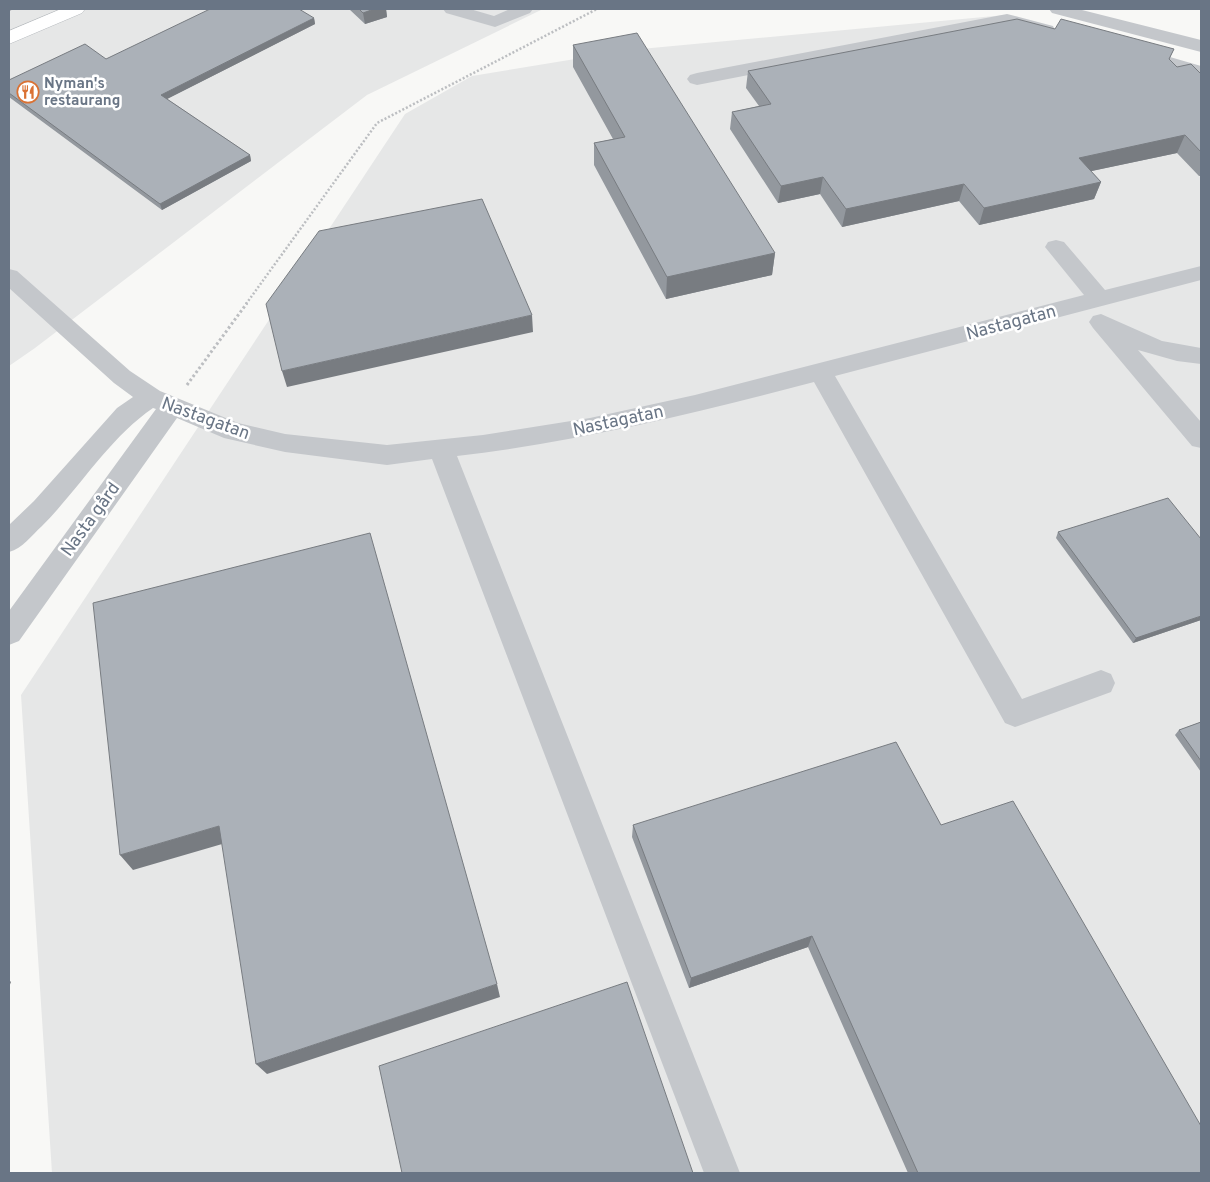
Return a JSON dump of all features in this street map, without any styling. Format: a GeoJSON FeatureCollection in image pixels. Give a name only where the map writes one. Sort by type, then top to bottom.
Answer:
{"type":"FeatureCollection","features":[{"type":"Feature","properties":{"kind":"main road"},"geometry":{"type":"LineString","coordinates":[[9,20],[38,9]]}},
{"type":"Feature","properties":{"kind":"main road"},"geometry":{"type":"LineString","coordinates":[[9,38],[76,9]]}},
{"type":"Feature","properties":{"kind":"street"},"geometry":{"type":"LineString","coordinates":[[452,9],[494,22],[524,9]]}},
{"type":"Feature","properties":{"kind":"street"},"geometry":{"type":"LineString","coordinates":[[1058,9],[1201,46]]}},
{"type":"Feature","properties":{"kind":"street"},"geometry":{"type":"LineString","coordinates":[[697,79],[1007,19],[1064,34]]}},
{"type":"Feature","properties":{"kind":"street"},"geometry":{"type":"LineString","coordinates":[[1120,50],[1196,70],[1201,74]]}},
{"type":"Feature","properties":{"kind":"street"},"geometry":{"type":"LineString","coordinates":[[1056,247],[1091,301],[1101,322],[1201,439]]}},
{"type":"Feature","properties":{"kind":"street","name":"Nastagatan"},"geometry":{"type":"LineString","coordinates":[[9,276],[122,377],[161,401],[233,431],[285,443],[388,455],[440,450],[590,427],[695,404],[1201,273]]}},
{"type":"Feature","properties":{"kind":"street"},"geometry":{"type":"LineString","coordinates":[[1101,322],[1161,349],[1186,356],[1201,356]]}},
{"type":"Feature","properties":{"kind":"street"},"geometry":{"type":"LineString","coordinates":[[820,371],[1015,714],[1101,683]]}},
{"type":"Feature","properties":{"kind":"street","name":"Nastagatan"},"geometry":{"type":"LineString","coordinates":[[9,541],[49,502],[126,414],[161,401]]}},
{"type":"Feature","properties":{"kind":"street","name":"Nasta gård"},"geometry":{"type":"LineString","coordinates":[[9,633],[161,401]]}},
{"type":"Feature","properties":{"kind":"street"},"geometry":{"type":"LineString","coordinates":[[440,450],[722,1173]]}},
{"type":"Feature","properties":{"kind":"path"},"geometry":{"type":"LineString","coordinates":[[9,10],[13,9]]}},
{"type":"Feature","properties":{"kind":"path"},"geometry":{"type":"LineString","coordinates":[[161,401],[377,123],[597,9]]}},
{"type":"Feature","properties":{"kind":"shaded area"},"geometry":{"type":"Polygon","coordinates":[[[9,9],[543,9],[367,95],[9,366],[9,9]]]}},
{"type":"Feature","properties":{"kind":"shaded area"},"geometry":{"type":"Polygon","coordinates":[[[1005,15],[1201,74],[1201,1173],[52,1173],[21,695],[405,114],[472,76],[630,50],[1005,15]]]}},
{"type":"Feature","properties":{"kind":"building"},"geometry":{"type":"Polygon","coordinates":[[[210,9],[299,9],[314,18],[161,95],[250,155],[160,204],[9,93],[9,80],[85,44],[106,59],[210,9]]]}},
{"type":"Feature","properties":{"kind":"building"},"geometry":{"type":"Polygon","coordinates":[[[359,9],[374,9],[363,13],[359,9]]]}},
{"type":"Feature","properties":{"kind":"building"},"geometry":{"type":"Polygon","coordinates":[[[1017,19],[1055,29],[1061,19],[1174,49],[1169,59],[1177,67],[1191,64],[1201,74],[1201,152],[1185,135],[1079,158],[1101,182],[984,208],[964,184],[846,209],[823,177],[781,186],[732,112],[771,104],[748,71],[1017,19]]]}},
{"type":"Feature","properties":{"kind":"building"},"geometry":{"type":"Polygon","coordinates":[[[637,33],[775,253],[667,277],[594,143],[625,137],[573,45],[637,33]]]}},
{"type":"Feature","properties":{"kind":"building"},"geometry":{"type":"Polygon","coordinates":[[[482,199],[532,315],[282,371],[266,304],[319,231],[482,199]]]}},
{"type":"Feature","properties":{"kind":"building"},"geometry":{"type":"Polygon","coordinates":[[[1168,498],[1201,539],[1201,616],[1136,638],[1058,532],[1168,498]]]}},
{"type":"Feature","properties":{"kind":"building"},"geometry":{"type":"Polygon","coordinates":[[[370,533],[497,984],[256,1064],[219,826],[120,855],[93,603],[370,533]]]}},
{"type":"Feature","properties":{"kind":"building"},"geometry":{"type":"Polygon","coordinates":[[[1201,722],[1201,761],[1179,730],[1201,722]]]}},
{"type":"Feature","properties":{"kind":"building"},"geometry":{"type":"Polygon","coordinates":[[[896,742],[941,825],[1013,801],[1201,1126],[1201,1173],[918,1173],[812,936],[691,978],[633,825],[896,742]]]}},
{"type":"Feature","properties":{"kind":"building"},"geometry":{"type":"Polygon","coordinates":[[[627,982],[693,1173],[402,1173],[379,1066],[627,982]]]}},
{"type":"Feature","properties":{"kind":"place","name":"Nyman's restaurang"},"geometry":{"type":"Point","coordinates":[28,92]}}]}
